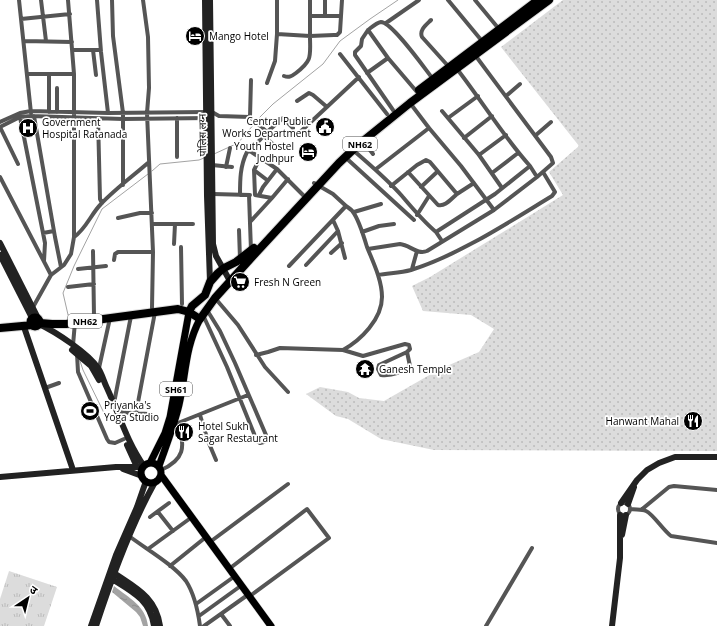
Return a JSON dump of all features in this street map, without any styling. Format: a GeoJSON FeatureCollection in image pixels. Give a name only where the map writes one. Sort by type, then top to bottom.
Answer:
{"type":"FeatureCollection","features":[{"type":"Feature","properties":{"kind":"highway","name":"NH62"},"geometry":{"type":"LineString","coordinates":[[189,312],[205,295],[210,282],[224,268],[240,259],[251,250],[303,195],[363,141],[453,68],[482,41],[536,0]]}},
{"type":"Feature","properties":{"kind":"highway","name":"NH62"},"geometry":{"type":"LineString","coordinates":[[0,324],[58,321],[153,310],[178,309],[203,314],[230,281],[349,147],[390,112],[433,79],[475,55],[549,0]]}},
{"type":"Feature","properties":{"kind":"highway","name":"NH62"},"geometry":{"type":"LineString","coordinates":[[0,328],[24,327],[36,321],[58,324],[131,316],[182,304],[196,303]]}},
{"type":"Feature","properties":{"kind":"main road","name":"SH61"},"geometry":{"type":"LineString","coordinates":[[144,478],[144,466],[163,438],[170,417],[189,312]]}},
{"type":"Feature","properties":{"kind":"main road","name":"SH61"},"geometry":{"type":"LineString","coordinates":[[159,475],[176,425],[191,337],[203,314]]}},
{"type":"Feature","properties":{"kind":"main road"},"geometry":{"type":"LineString","coordinates":[[144,466],[159,475],[176,494],[271,626]]}},
{"type":"Feature","properties":{"kind":"main road"},"geometry":{"type":"LineString","coordinates":[[144,478],[148,482],[159,475]]}},
{"type":"Feature","properties":{"kind":"street"},"geometry":{"type":"LineString","coordinates":[[19,0],[32,114],[60,268]]}},
{"type":"Feature","properties":{"kind":"street"},"geometry":{"type":"LineString","coordinates":[[41,0],[46,41]]}},
{"type":"Feature","properties":{"kind":"street"},"geometry":{"type":"LineString","coordinates":[[36,321],[33,307],[52,274],[60,268],[71,254],[74,238],[74,74],[68,0]]}},
{"type":"Feature","properties":{"kind":"street"},"geometry":{"type":"LineString","coordinates":[[96,0],[100,50],[108,113]]}},
{"type":"Feature","properties":{"kind":"street"},"geometry":{"type":"LineString","coordinates":[[112,0],[113,36],[123,113],[123,185]]}},
{"type":"Feature","properties":{"kind":"street"},"geometry":{"type":"LineString","coordinates":[[136,413],[153,310],[153,224],[147,118],[150,88],[148,37],[143,0]]}},
{"type":"Feature","properties":{"kind":"street"},"geometry":{"type":"LineString","coordinates":[[205,0],[210,164],[210,282]]}},
{"type":"Feature","properties":{"kind":"street","name":"पोलिस लय्न"},"geometry":{"type":"LineString","coordinates":[[209,115],[210,0]]}},
{"type":"Feature","properties":{"kind":"street"},"geometry":{"type":"LineString","coordinates":[[267,83],[274,61],[277,0]]}},
{"type":"Feature","properties":{"kind":"street"},"geometry":{"type":"LineString","coordinates":[[284,76],[293,76],[307,63],[310,56],[310,0]]}},
{"type":"Feature","properties":{"kind":"street"},"geometry":{"type":"LineString","coordinates":[[325,0],[325,16]]}},
{"type":"Feature","properties":{"kind":"street"},"geometry":{"type":"LineString","coordinates":[[276,34],[310,36],[337,35],[340,32],[342,0]]}},
{"type":"Feature","properties":{"kind":"street"},"geometry":{"type":"LineString","coordinates":[[386,23],[419,0]]}},
{"type":"Feature","properties":{"kind":"street"},"geometry":{"type":"LineString","coordinates":[[448,0],[482,41]]}},
{"type":"Feature","properties":{"kind":"street"},"geometry":{"type":"LineString","coordinates":[[475,0],[499,29]]}},
{"type":"Feature","properties":{"kind":"street"},"geometry":{"type":"LineString","coordinates":[[21,19],[70,14]]}},
{"type":"Feature","properties":{"kind":"street"},"geometry":{"type":"LineString","coordinates":[[310,16],[342,16]]}},
{"type":"Feature","properties":{"kind":"street"},"geometry":{"type":"LineString","coordinates":[[431,20],[421,31],[421,34],[478,96],[518,153],[537,176]]}},
{"type":"Feature","properties":{"kind":"street"},"geometry":{"type":"LineString","coordinates":[[390,112],[355,55],[355,52],[361,46],[364,34],[368,30],[380,22],[386,23],[403,40],[433,79]]}},
{"type":"Feature","properties":{"kind":"street"},"geometry":{"type":"LineString","coordinates":[[368,30],[388,58],[417,92]]}},
{"type":"Feature","properties":{"kind":"street"},"geometry":{"type":"LineString","coordinates":[[24,41],[72,42]]}},
{"type":"Feature","properties":{"kind":"street"},"geometry":{"type":"LineString","coordinates":[[73,50],[100,50]]}},
{"type":"Feature","properties":{"kind":"street"},"geometry":{"type":"LineString","coordinates":[[93,50],[96,75]]}},
{"type":"Feature","properties":{"kind":"street"},"geometry":{"type":"LineString","coordinates":[[340,54],[390,112]]}},
{"type":"Feature","properties":{"kind":"street"},"geometry":{"type":"LineString","coordinates":[[368,249],[400,244],[423,253],[494,210],[553,163],[536,135],[475,55]]}},
{"type":"Feature","properties":{"kind":"street"},"geometry":{"type":"LineString","coordinates":[[367,73],[388,58]]}},
{"type":"Feature","properties":{"kind":"street"},"geometry":{"type":"LineString","coordinates":[[27,74],[74,74]]}},
{"type":"Feature","properties":{"kind":"street"},"geometry":{"type":"LineString","coordinates":[[48,112],[49,74]]}},
{"type":"Feature","properties":{"kind":"street"},"geometry":{"type":"LineString","coordinates":[[298,134],[359,77]]}},
{"type":"Feature","properties":{"kind":"street"},"geometry":{"type":"LineString","coordinates":[[251,80],[251,118]]}},
{"type":"Feature","properties":{"kind":"street"},"geometry":{"type":"LineString","coordinates":[[506,96],[520,84]]}},
{"type":"Feature","properties":{"kind":"street"},"geometry":{"type":"LineString","coordinates":[[56,88],[57,112]]}},
{"type":"Feature","properties":{"kind":"street"},"geometry":{"type":"LineString","coordinates":[[297,101],[309,93],[327,107]]}},
{"type":"Feature","properties":{"kind":"street"},"geometry":{"type":"LineString","coordinates":[[448,118],[478,96]]}},
{"type":"Feature","properties":{"kind":"street"},"geometry":{"type":"LineString","coordinates":[[410,103],[494,210]]}},
{"type":"Feature","properties":{"kind":"street"},"geometry":{"type":"LineString","coordinates":[[442,111],[479,155],[502,188]]}},
{"type":"Feature","properties":{"kind":"street"},"geometry":{"type":"LineString","coordinates":[[18,164],[0,127],[20,117],[48,112],[147,112],[251,118],[258,122],[278,149]]}},
{"type":"Feature","properties":{"kind":"street"},"geometry":{"type":"LineString","coordinates":[[0,122],[20,113],[123,119],[177,118],[209,115]]}},
{"type":"Feature","properties":{"kind":"street"},"geometry":{"type":"LineString","coordinates":[[464,138],[492,116]]}},
{"type":"Feature","properties":{"kind":"street"},"geometry":{"type":"LineString","coordinates":[[20,117],[44,233],[44,261]]}},
{"type":"Feature","properties":{"kind":"street"},"geometry":{"type":"LineString","coordinates":[[98,118],[100,199],[102,203]]}},
{"type":"Feature","properties":{"kind":"street"},"geometry":{"type":"LineString","coordinates":[[177,118],[177,157]]}},
{"type":"Feature","properties":{"kind":"street"},"geometry":{"type":"LineString","coordinates":[[240,195],[242,164],[247,152],[250,152],[283,118],[293,128]]}},
{"type":"Feature","properties":{"kind":"street"},"geometry":{"type":"LineString","coordinates":[[536,135],[551,122]]}},
{"type":"Feature","properties":{"kind":"street"},"geometry":{"type":"LineString","coordinates":[[376,169],[429,128]]}},
{"type":"Feature","properties":{"kind":"street"},"geometry":{"type":"LineString","coordinates":[[479,155],[506,136]]}},
{"type":"Feature","properties":{"kind":"street"},"geometry":{"type":"LineString","coordinates":[[363,141],[374,154]]}},
{"type":"Feature","properties":{"kind":"street"},"geometry":{"type":"LineString","coordinates":[[226,167],[230,148]]}},
{"type":"Feature","properties":{"kind":"street"},"geometry":{"type":"LineString","coordinates":[[353,150],[376,169],[402,196],[417,215],[436,232],[442,241]]}},
{"type":"Feature","properties":{"kind":"street"},"geometry":{"type":"LineString","coordinates":[[250,152],[277,169],[303,195]]}},
{"type":"Feature","properties":{"kind":"street"},"geometry":{"type":"LineString","coordinates":[[492,174],[518,153]]}},
{"type":"Feature","properties":{"kind":"street"},"geometry":{"type":"LineString","coordinates":[[257,195],[254,170],[260,158]]}},
{"type":"Feature","properties":{"kind":"street"},"geometry":{"type":"LineString","coordinates":[[345,158],[414,220]]}},
{"type":"Feature","properties":{"kind":"street"},"geometry":{"type":"LineString","coordinates":[[392,186],[408,172],[426,160],[430,162],[457,194]]}},
{"type":"Feature","properties":{"kind":"street"},"geometry":{"type":"LineString","coordinates":[[74,238],[82,231],[102,203],[149,164]]}},
{"type":"Feature","properties":{"kind":"street"},"geometry":{"type":"LineString","coordinates":[[210,164],[232,167]]}},
{"type":"Feature","properties":{"kind":"street","name":"पोलिस लय्न"},"geometry":{"type":"LineString","coordinates":[[210,164],[213,194],[214,251],[230,281]]}},
{"type":"Feature","properties":{"kind":"street"},"geometry":{"type":"LineString","coordinates":[[436,232],[502,188],[530,166]]}},
{"type":"Feature","properties":{"kind":"street"},"geometry":{"type":"LineString","coordinates":[[257,195],[277,169]]}},
{"type":"Feature","properties":{"kind":"street"},"geometry":{"type":"LineString","coordinates":[[254,170],[268,180]]}},
{"type":"Feature","properties":{"kind":"street"},"geometry":{"type":"LineString","coordinates":[[408,172],[429,196],[441,206],[474,183]]}},
{"type":"Feature","properties":{"kind":"street"},"geometry":{"type":"LineString","coordinates":[[421,186],[437,172]]}},
{"type":"Feature","properties":{"kind":"street"},"geometry":{"type":"LineString","coordinates":[[378,275],[412,269],[437,260],[480,239],[552,196],[555,192],[543,172]]}},
{"type":"Feature","properties":{"kind":"street"},"geometry":{"type":"LineString","coordinates":[[0,177],[52,274]]}},
{"type":"Feature","properties":{"kind":"street"},"geometry":{"type":"LineString","coordinates":[[250,222],[288,179]]}},
{"type":"Feature","properties":{"kind":"street"},"geometry":{"type":"LineString","coordinates":[[316,184],[333,194],[354,212],[378,275],[382,299],[377,313],[368,330],[355,343],[343,350]]}},
{"type":"Feature","properties":{"kind":"street"},"geometry":{"type":"LineString","coordinates":[[213,194],[257,195],[272,198]]}},
{"type":"Feature","properties":{"kind":"street"},"geometry":{"type":"LineString","coordinates":[[249,195],[251,250]]}},
{"type":"Feature","properties":{"kind":"street"},"geometry":{"type":"LineString","coordinates":[[417,215],[429,196]]}},
{"type":"Feature","properties":{"kind":"street"},"geometry":{"type":"LineString","coordinates":[[354,212],[382,204]]}},
{"type":"Feature","properties":{"kind":"street"},"geometry":{"type":"LineString","coordinates":[[289,266],[346,206]]}},
{"type":"Feature","properties":{"kind":"street"},"geometry":{"type":"LineString","coordinates":[[118,218],[140,213],[152,213]]}},
{"type":"Feature","properties":{"kind":"street"},"geometry":{"type":"LineString","coordinates":[[333,220],[338,230],[345,258]]}},
{"type":"Feature","properties":{"kind":"street"},"geometry":{"type":"LineString","coordinates":[[153,224],[193,224]]}},
{"type":"Feature","properties":{"kind":"street"},"geometry":{"type":"LineString","coordinates":[[174,244],[175,224]]}},
{"type":"Feature","properties":{"kind":"street"},"geometry":{"type":"LineString","coordinates":[[362,232],[379,226],[394,224]]}},
{"type":"Feature","properties":{"kind":"street"},"geometry":{"type":"LineString","coordinates":[[239,230],[240,259]]}},
{"type":"Feature","properties":{"kind":"street"},"geometry":{"type":"LineString","coordinates":[[306,265],[338,230]]}},
{"type":"Feature","properties":{"kind":"street"},"geometry":{"type":"LineString","coordinates":[[44,233],[53,231]]}},
{"type":"Feature","properties":{"kind":"street"},"geometry":{"type":"LineString","coordinates":[[0,243],[33,307],[36,321]]}},
{"type":"Feature","properties":{"kind":"street"},"geometry":{"type":"LineString","coordinates":[[331,253],[342,243]]}},
{"type":"Feature","properties":{"kind":"street"},"geometry":{"type":"LineString","coordinates":[[181,246],[182,304]]}},
{"type":"Feature","properties":{"kind":"street"},"geometry":{"type":"LineString","coordinates":[[93,251],[94,316]]}},
{"type":"Feature","properties":{"kind":"street"},"geometry":{"type":"LineString","coordinates":[[412,269],[418,251]]}},
{"type":"Feature","properties":{"kind":"street"},"geometry":{"type":"LineString","coordinates":[[114,260],[115,254],[118,252],[153,252]]}},
{"type":"Feature","properties":{"kind":"street"},"geometry":{"type":"LineString","coordinates":[[0,255],[36,321],[91,360],[98,368],[132,446],[144,466]]}},
{"type":"Feature","properties":{"kind":"street"},"geometry":{"type":"LineString","coordinates":[[78,269],[106,266]]}},
{"type":"Feature","properties":{"kind":"street"},"geometry":{"type":"LineString","coordinates":[[68,287],[94,284]]}},
{"type":"Feature","properties":{"kind":"street"},"geometry":{"type":"LineString","coordinates":[[216,298],[238,325],[265,367],[288,392]]}},
{"type":"Feature","properties":{"kind":"street"},"geometry":{"type":"LineString","coordinates":[[203,314],[220,331],[266,435],[264,442],[260,443],[257,440],[203,314]]}},
{"type":"Feature","properties":{"kind":"street"},"geometry":{"type":"LineString","coordinates":[[114,404],[131,316]]}},
{"type":"Feature","properties":{"kind":"street"},"geometry":{"type":"LineString","coordinates":[[98,368],[110,318]]}},
{"type":"Feature","properties":{"kind":"street"},"geometry":{"type":"LineString","coordinates":[[75,322],[78,372],[109,442],[115,443],[124,439]]}},
{"type":"Feature","properties":{"kind":"street"},"geometry":{"type":"LineString","coordinates":[[24,327],[73,470]]}},
{"type":"Feature","properties":{"kind":"street"},"geometry":{"type":"LineString","coordinates":[[256,354],[280,348],[343,350],[362,356],[405,344],[410,347],[407,352],[379,365],[378,369],[380,375],[404,370],[410,366],[407,352]]}},
{"type":"Feature","properties":{"kind":"street"},"geometry":{"type":"LineString","coordinates":[[77,351],[96,372],[124,439],[144,466]]}},
{"type":"Feature","properties":{"kind":"street"},"geometry":{"type":"LineString","coordinates":[[45,388],[59,383]]}},
{"type":"Feature","properties":{"kind":"street"},"geometry":{"type":"LineString","coordinates":[[96,626],[113,576],[147,496],[159,475],[175,462],[181,453],[182,437],[176,425],[248,395]]}},
{"type":"Feature","properties":{"kind":"street"},"geometry":{"type":"LineString","coordinates":[[117,412],[148,414]]}},
{"type":"Feature","properties":{"kind":"street"},"geometry":{"type":"LineString","coordinates":[[200,415],[216,460]]}},
{"type":"Feature","properties":{"kind":"street"},"geometry":{"type":"LineString","coordinates":[[612,626],[623,515],[617,509],[634,483],[647,470],[659,463],[675,457],[717,457]]}},
{"type":"Feature","properties":{"kind":"street"},"geometry":{"type":"LineString","coordinates":[[0,477],[73,470],[144,466]]}},
{"type":"Feature","properties":{"kind":"street"},"geometry":{"type":"LineString","coordinates":[[91,626],[113,562],[137,507],[144,478],[116,467]]}},
{"type":"Feature","properties":{"kind":"street"},"geometry":{"type":"LineString","coordinates":[[623,515],[629,514],[634,483]]}},
{"type":"Feature","properties":{"kind":"street"},"geometry":{"type":"LineString","coordinates":[[170,566],[288,484]]}},
{"type":"Feature","properties":{"kind":"street"},"geometry":{"type":"LineString","coordinates":[[641,510],[669,487],[674,486],[717,490]]}},
{"type":"Feature","properties":{"kind":"street"},"geometry":{"type":"LineString","coordinates":[[621,503],[626,503],[629,507],[646,511],[665,532],[671,536],[717,543]]}},
{"type":"Feature","properties":{"kind":"street"},"geometry":{"type":"LineString","coordinates":[[150,517],[169,504]]}},
{"type":"Feature","properties":{"kind":"street"},"geometry":{"type":"LineString","coordinates":[[207,625],[329,538],[307,509],[229,569]]}},
{"type":"Feature","properties":{"kind":"street"},"geometry":{"type":"LineString","coordinates":[[158,512],[174,531]]}},
{"type":"Feature","properties":{"kind":"street"},"geometry":{"type":"LineString","coordinates":[[148,550],[192,518]]}},
{"type":"Feature","properties":{"kind":"street"},"geometry":{"type":"LineString","coordinates":[[130,536],[176,570],[186,582],[196,604],[200,626]]}},
{"type":"Feature","properties":{"kind":"street"},"geometry":{"type":"LineString","coordinates":[[486,626],[532,548]]}},
{"type":"Feature","properties":{"kind":"street"},"geometry":{"type":"LineString","coordinates":[[113,576],[150,610],[154,626]]}},
{"type":"Feature","properties":{"kind":"street"},"geometry":{"type":"LineString","coordinates":[[113,576],[144,595],[155,607],[160,626]]}},
{"type":"Feature","properties":{"kind":"street"},"geometry":{"type":"LineString","coordinates":[[196,604],[235,576]]}},
{"type":"Feature","properties":{"kind":"street"},"geometry":{"type":"LineString","coordinates":[[199,616],[242,585]]}},
{"type":"Feature","properties":{"kind":"street"},"geometry":{"type":"LineString","coordinates":[[221,614],[230,626]]}},
{"type":"Feature","properties":{"kind":"green space"},"geometry":{"type":"Polygon","coordinates":[[[563,0],[717,0],[717,451],[434,450],[381,439],[348,419],[336,416],[306,394],[320,387],[348,392],[359,398],[384,401],[440,369],[479,352],[494,329],[471,315],[423,311],[412,286],[430,277],[563,195],[549,172],[579,146],[501,47],[563,0]]]}},
{"type":"Feature","properties":{"kind":"green space"},"geometry":{"type":"Polygon","coordinates":[[[9,571],[57,587],[44,626],[0,626],[0,599],[9,571]]]}},
{"type":"Feature","properties":{"kind":"water"},"geometry":{"type":"Polygon","coordinates":[[[114,586],[136,603],[144,613],[148,626],[143,626],[140,617],[136,612],[112,592],[114,586]]]}},
{"type":"Feature","properties":{"kind":"waterway"},"geometry":{"type":"LineString","coordinates":[[257,120],[273,104],[323,64],[340,41],[398,0]]}},
{"type":"Feature","properties":{"kind":"waterway"},"geometry":{"type":"LineString","coordinates":[[214,154],[238,143],[255,123]]}},
{"type":"Feature","properties":{"kind":"waterway"},"geometry":{"type":"LineString","coordinates":[[152,171],[160,164],[199,160],[204,158]]}},
{"type":"Feature","properties":{"kind":"waterway"},"geometry":{"type":"LineString","coordinates":[[69,319],[63,293],[74,266],[102,209],[148,174]]}},
{"type":"Feature","properties":{"kind":"waterway"},"geometry":{"type":"LineString","coordinates":[[80,361],[104,413]]}},
{"type":"Feature","properties":{"kind":"place","name":"Mango Hotel"},"geometry":{"type":"Point","coordinates":[195,36]}},
{"type":"Feature","properties":{"kind":"place","name":"Central Public Works Department"},"geometry":{"type":"Point","coordinates":[325,127]}},
{"type":"Feature","properties":{"kind":"place","name":"Government Hospital Ratanada"},"geometry":{"type":"Point","coordinates":[28,128]}},
{"type":"Feature","properties":{"kind":"place","name":"Youth Hostel Jodhpur"},"geometry":{"type":"Point","coordinates":[308,152]}},
{"type":"Feature","properties":{"kind":"place","name":"Fresh N Green"},"geometry":{"type":"Point","coordinates":[240,282]}},
{"type":"Feature","properties":{"kind":"place","name":"Ganesh Temple"},"geometry":{"type":"Point","coordinates":[365,369]}},
{"type":"Feature","properties":{"kind":"place","name":"Priyanka's Yoga Studio"},"geometry":{"type":"Point","coordinates":[90,411]}},
{"type":"Feature","properties":{"kind":"place","name":"Hanwant Mahal"},"geometry":{"type":"Point","coordinates":[693,421]}},
{"type":"Feature","properties":{"kind":"place","name":"Hotel Sukh Sagar Restaurant"},"geometry":{"type":"Point","coordinates":[184,432]}}]}
